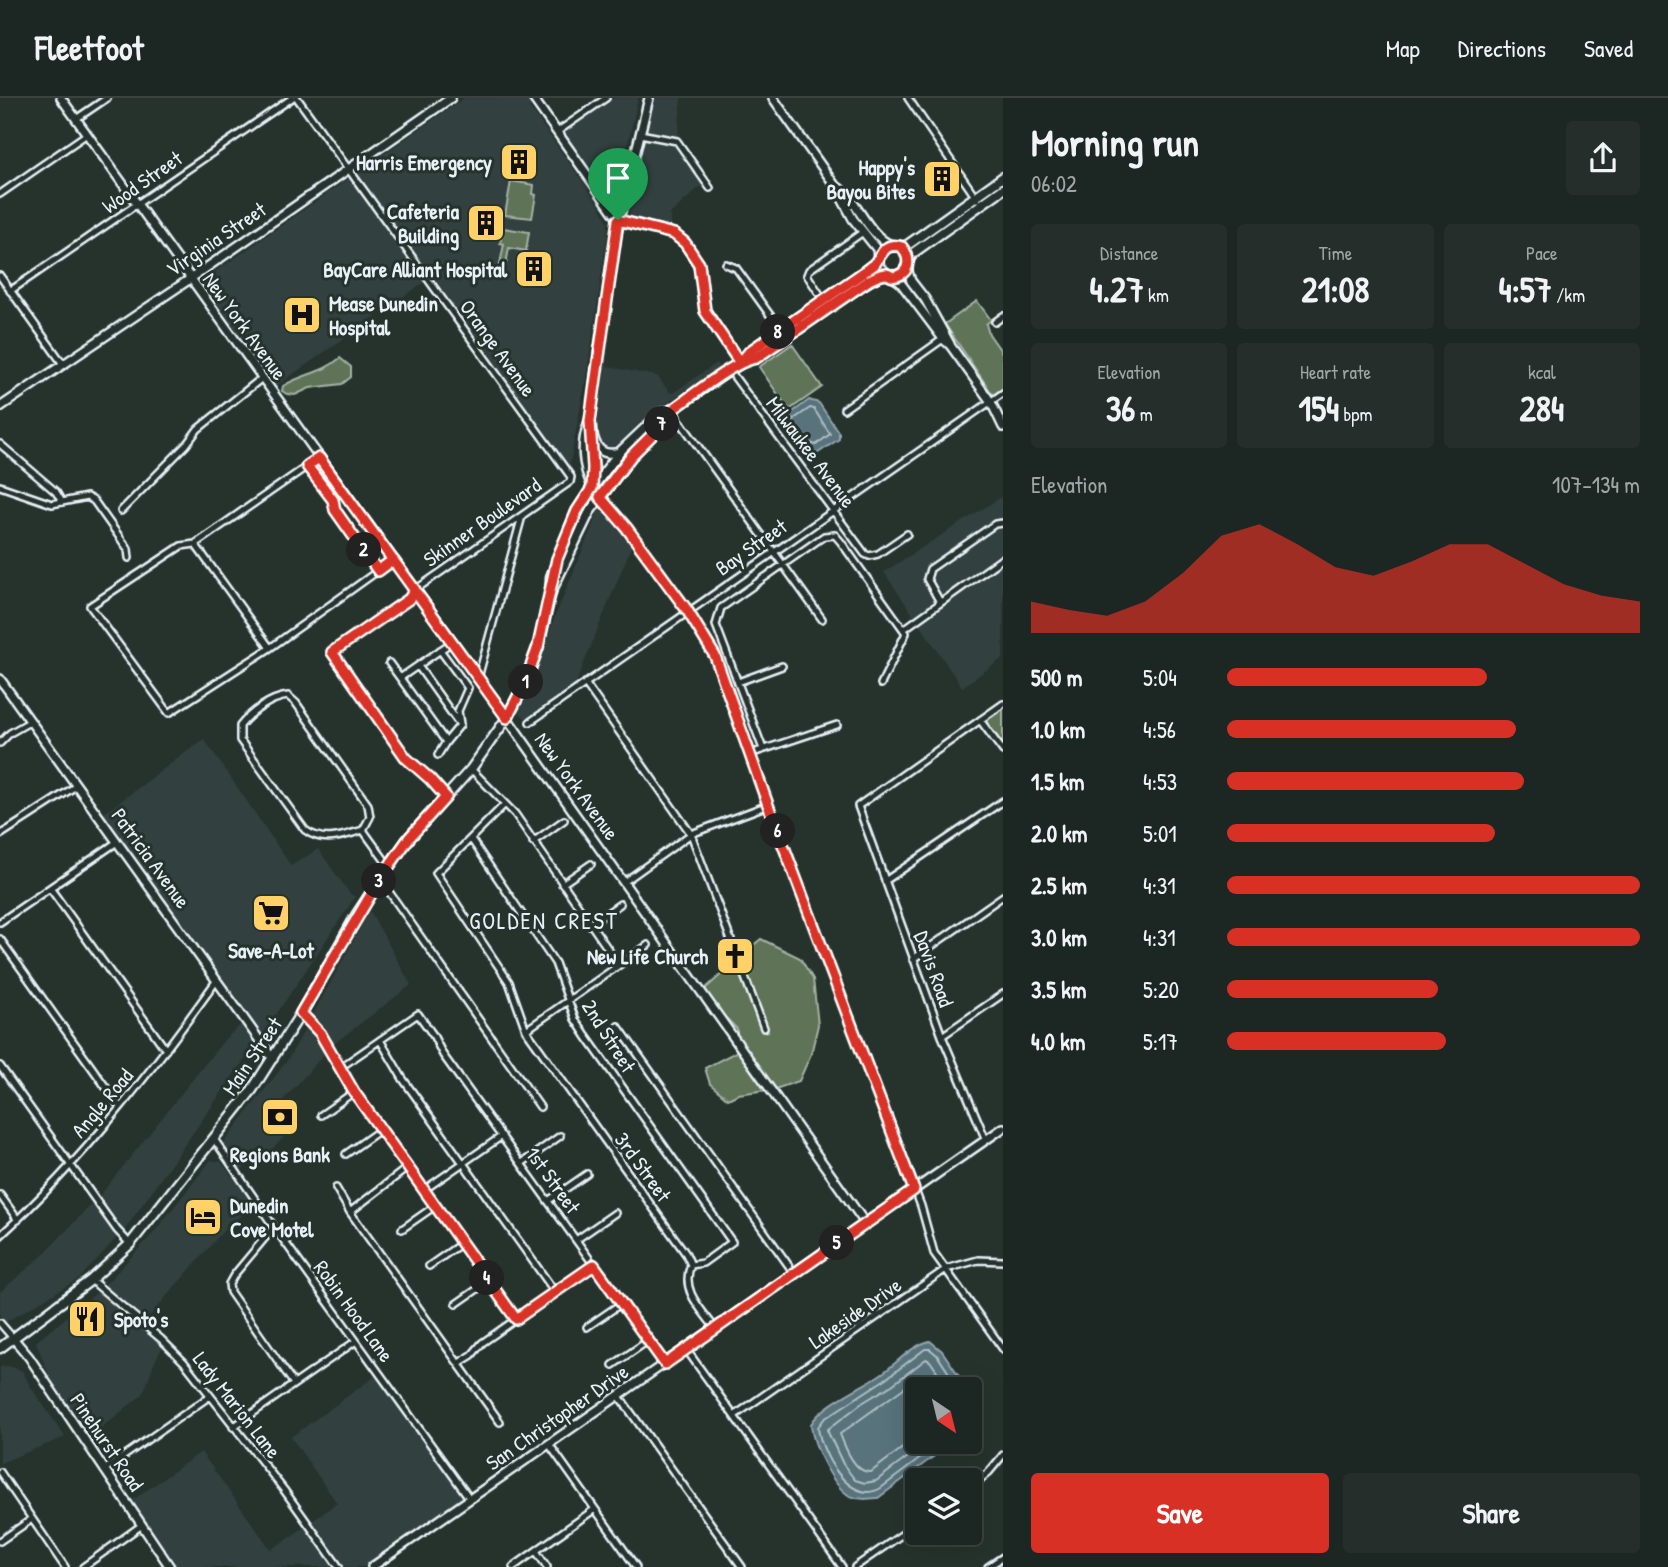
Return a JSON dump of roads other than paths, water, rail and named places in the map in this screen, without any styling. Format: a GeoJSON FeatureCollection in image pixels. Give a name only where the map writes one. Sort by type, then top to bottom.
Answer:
{"type":"FeatureCollection","features":[{"type":"Feature","properties":{"kind":"main road"},"geometry":{"type":"LineString","coordinates":[[743,361],[756,358],[869,280],[902,274],[913,253],[1003,177]]}},
{"type":"Feature","properties":{"kind":"main road"},"geometry":{"type":"LineString","coordinates":[[592,488],[620,452],[655,418],[672,410],[743,361],[750,351],[869,269],[882,250],[891,245],[902,247],[978,200],[1003,189]]}},
{"type":"Feature","properties":{"kind":"main road"},"geometry":{"type":"LineString","coordinates":[[902,247],[908,263]]}},
{"type":"Feature","properties":{"kind":"main road"},"geometry":{"type":"LineString","coordinates":[[878,259],[879,267],[890,275]]}},
{"type":"Feature","properties":{"kind":"main road"},"geometry":{"type":"LineString","coordinates":[[600,497],[631,456],[669,418],[672,410]]}},
{"type":"Feature","properties":{"kind":"main road","name":"Main Street"},"geometry":{"type":"LineString","coordinates":[[0,1348],[90,1280],[130,1244],[214,1139],[273,1059],[380,879],[471,769],[507,718],[525,683],[538,647],[557,559],[577,511],[592,488]]}},
{"type":"Feature","properties":{"kind":"main road","name":"Main Street"},"geometry":{"type":"LineString","coordinates":[[551,592],[584,523],[600,497]]}},
{"type":"Feature","properties":{"kind":"street","name":"New York Avenue"},"geometry":{"type":"LineString","coordinates":[[61,98],[507,718],[865,1223]]}},
{"type":"Feature","properties":{"kind":"street"},"geometry":{"type":"LineString","coordinates":[[76,119],[107,98]]}},
{"type":"Feature","properties":{"kind":"street","name":"Wood Street"},"geometry":{"type":"LineString","coordinates":[[10,292],[292,98]]}},
{"type":"Feature","properties":{"kind":"street","name":"Orange Avenue"},"geometry":{"type":"LineString","coordinates":[[297,98],[571,477],[570,482]]}},
{"type":"Feature","properties":{"kind":"street","name":"Virginia Street"},"geometry":{"type":"LineString","coordinates":[[0,407],[451,98]]}},
{"type":"Feature","properties":{"kind":"street"},"geometry":{"type":"LineString","coordinates":[[533,98],[618,220],[674,234],[685,243],[699,264],[705,311],[743,361]]}},
{"type":"Feature","properties":{"kind":"street"},"geometry":{"type":"LineString","coordinates":[[557,132],[606,98]]}},
{"type":"Feature","properties":{"kind":"street"},"geometry":{"type":"LineString","coordinates":[[649,98],[618,220],[590,421],[592,488],[626,527],[687,610],[715,656],[768,805],[924,1217],[930,1243],[1003,1349]]}},
{"type":"Feature","properties":{"kind":"street"},"geometry":{"type":"LineString","coordinates":[[773,98],[877,249],[878,259]]}},
{"type":"Feature","properties":{"kind":"street"},"geometry":{"type":"LineString","coordinates":[[908,98],[978,200]]}},
{"type":"Feature","properties":{"kind":"street"},"geometry":{"type":"LineString","coordinates":[[0,194],[87,134]]}},
{"type":"Feature","properties":{"kind":"street"},"geometry":{"type":"LineString","coordinates":[[640,134],[677,141],[710,188]]}},
{"type":"Feature","properties":{"kind":"street"},"geometry":{"type":"LineString","coordinates":[[834,184],[849,198],[878,236],[891,245]]}},
{"type":"Feature","properties":{"kind":"street"},"geometry":{"type":"LineString","coordinates":[[820,293],[807,275],[809,270],[863,232]]}},
{"type":"Feature","properties":{"kind":"street"},"geometry":{"type":"LineString","coordinates":[[908,263],[911,281],[925,299],[950,345]]}},
{"type":"Feature","properties":{"kind":"street"},"geometry":{"type":"LineString","coordinates":[[726,264],[736,268],[775,322]]}},
{"type":"Feature","properties":{"kind":"street"},"geometry":{"type":"LineString","coordinates":[[890,275],[900,282],[950,345],[991,402],[1003,427]]}},
{"type":"Feature","properties":{"kind":"street"},"geometry":{"type":"LineString","coordinates":[[0,276],[62,364]]}},
{"type":"Feature","properties":{"kind":"street"},"geometry":{"type":"LineString","coordinates":[[995,322],[1003,316]]}},
{"type":"Feature","properties":{"kind":"street"},"geometry":{"type":"LineString","coordinates":[[844,409],[943,339]]}},
{"type":"Feature","properties":{"kind":"street","name":"Milwaukee Avenue"},"geometry":{"type":"LineString","coordinates":[[730,370],[865,554],[878,554],[907,534]]}},
{"type":"Feature","properties":{"kind":"street"},"geometry":{"type":"LineString","coordinates":[[121,511],[187,445],[198,429],[262,378]]}},
{"type":"Feature","properties":{"kind":"street","name":"Bay Street"},"geometry":{"type":"LineString","coordinates":[[530,722],[687,610],[1003,393]]}},
{"type":"Feature","properties":{"kind":"street"},"geometry":{"type":"LineString","coordinates":[[672,410],[822,619]]}},
{"type":"Feature","properties":{"kind":"street"},"geometry":{"type":"LineString","coordinates":[[590,421],[596,446],[606,453],[620,452]]}},
{"type":"Feature","properties":{"kind":"street"},"geometry":{"type":"LineString","coordinates":[[0,444],[56,492],[62,502]]}},
{"type":"Feature","properties":{"kind":"street"},"geometry":{"type":"LineString","coordinates":[[319,458],[195,544],[181,546],[90,606],[169,713],[270,648],[393,560]]}},
{"type":"Feature","properties":{"kind":"street"},"geometry":{"type":"LineString","coordinates":[[307,466],[333,500],[335,510],[378,571]]}},
{"type":"Feature","properties":{"kind":"street","name":"Skinner Boulevard"},"geometry":{"type":"LineString","coordinates":[[446,797],[406,758],[332,652],[409,599],[415,590],[570,482]]}},
{"type":"Feature","properties":{"kind":"street"},"geometry":{"type":"LineString","coordinates":[[0,486],[52,504],[87,496],[94,501],[128,549],[129,558]]}},
{"type":"Feature","properties":{"kind":"street"},"geometry":{"type":"LineString","coordinates":[[478,678],[522,516]]}},
{"type":"Feature","properties":{"kind":"street"},"geometry":{"type":"LineString","coordinates":[[940,602],[927,579],[930,569],[995,524],[1003,523]]}},
{"type":"Feature","properties":{"kind":"street"},"geometry":{"type":"LineString","coordinates":[[763,749],[716,625],[716,617],[721,608],[824,536],[835,535],[905,631]]}},
{"type":"Feature","properties":{"kind":"street"},"geometry":{"type":"LineString","coordinates":[[195,544],[270,648]]}},
{"type":"Feature","properties":{"kind":"street"},"geometry":{"type":"LineString","coordinates":[[881,684],[905,631],[940,602],[1003,558]]}},
{"type":"Feature","properties":{"kind":"street"},"geometry":{"type":"LineString","coordinates":[[400,678],[452,642]]}},
{"type":"Feature","properties":{"kind":"street"},"geometry":{"type":"LineString","coordinates":[[438,755],[460,725],[458,710],[468,688],[440,650]]}},
{"type":"Feature","properties":{"kind":"street"},"geometry":{"type":"LineString","coordinates":[[389,663],[446,742]]}},
{"type":"Feature","properties":{"kind":"street"},"geometry":{"type":"LineString","coordinates":[[418,666],[460,725]]}},
{"type":"Feature","properties":{"kind":"street"},"geometry":{"type":"LineString","coordinates":[[738,682],[782,666]]}},
{"type":"Feature","properties":{"kind":"street","name":"Patricia Avenue"},"geometry":{"type":"LineString","coordinates":[[0,679],[273,1059]]}},
{"type":"Feature","properties":{"kind":"street"},"geometry":{"type":"LineString","coordinates":[[585,683],[691,834],[764,1028]]}},
{"type":"Feature","properties":{"kind":"street"},"geometry":{"type":"LineString","coordinates":[[288,696],[296,703],[368,805],[370,817],[363,830],[324,839],[305,831],[240,740],[240,726],[246,719],[267,704],[288,696]]}},
{"type":"Feature","properties":{"kind":"street"},"geometry":{"type":"LineString","coordinates":[[1003,704],[980,720],[1003,751]]}},
{"type":"Feature","properties":{"kind":"street","name":"Davis Road"},"geometry":{"type":"LineString","coordinates":[[980,720],[858,806],[913,959],[986,1140]]}},
{"type":"Feature","properties":{"kind":"street"},"geometry":{"type":"LineString","coordinates":[[0,743],[10,733],[31,721]]}},
{"type":"Feature","properties":{"kind":"street"},"geometry":{"type":"LineString","coordinates":[[750,754],[837,725]]}},
{"type":"Feature","properties":{"kind":"street"},"geometry":{"type":"LineString","coordinates":[[471,769],[505,804],[619,965]]}},
{"type":"Feature","properties":{"kind":"street"},"geometry":{"type":"LineString","coordinates":[[0,835],[76,786]]}},
{"type":"Feature","properties":{"kind":"street"},"geometry":{"type":"LineString","coordinates":[[885,881],[1003,801]]}},
{"type":"Feature","properties":{"kind":"street"},"geometry":{"type":"LineString","coordinates":[[471,839],[505,804]]}},
{"type":"Feature","properties":{"kind":"street"},"geometry":{"type":"LineString","coordinates":[[624,882],[691,834],[768,805]]}},
{"type":"Feature","properties":{"kind":"street"},"geometry":{"type":"LineString","coordinates":[[533,842],[564,820]]}},
{"type":"Feature","properties":{"kind":"street"},"geometry":{"type":"LineString","coordinates":[[363,830],[389,866]]}},
{"type":"Feature","properties":{"kind":"street","name":"2nd Street"},"geometry":{"type":"LineString","coordinates":[[471,839],[555,963],[575,1019],[586,1036],[732,1242],[703,1263],[691,1265]]}},
{"type":"Feature","properties":{"kind":"street","name":"3rd Street"},"geometry":{"type":"LineString","coordinates":[[471,839],[436,873],[509,982],[526,1030],[686,1254],[691,1265],[687,1274],[687,1286],[715,1328]]}},
{"type":"Feature","properties":{"kind":"street"},"geometry":{"type":"LineString","coordinates":[[0,922],[117,842]]}},
{"type":"Feature","properties":{"kind":"street"},"geometry":{"type":"LineString","coordinates":[[562,884],[591,864]]}},
{"type":"Feature","properties":{"kind":"street"},"geometry":{"type":"LineString","coordinates":[[380,879],[540,1107]]}},
{"type":"Feature","properties":{"kind":"street"},"geometry":{"type":"LineString","coordinates":[[50,888],[166,1050]]}},
{"type":"Feature","properties":{"kind":"street"},"geometry":{"type":"LineString","coordinates":[[913,959],[1003,896]]}},
{"type":"Feature","properties":{"kind":"street"},"geometry":{"type":"LineString","coordinates":[[590,925],[620,904]]}},
{"type":"Feature","properties":{"kind":"street"},"geometry":{"type":"LineString","coordinates":[[0,939],[120,1107]]}},
{"type":"Feature","properties":{"kind":"street"},"geometry":{"type":"LineString","coordinates":[[526,1030],[648,945]]}},
{"type":"Feature","properties":{"kind":"street","name":"Angle Road"},"geometry":{"type":"LineString","coordinates":[[0,1236],[70,1166],[166,1050],[217,980]]}},
{"type":"Feature","properties":{"kind":"street"},"geometry":{"type":"LineString","coordinates":[[943,1036],[1003,995]]}},
{"type":"Feature","properties":{"kind":"street"},"geometry":{"type":"LineString","coordinates":[[301,1013],[320,1033],[354,1092],[380,1130],[516,1319]]}},
{"type":"Feature","properties":{"kind":"street","name":"1st Street"},"geometry":{"type":"LineString","coordinates":[[380,1040],[418,1014],[443,1055],[665,1364]]}},
{"type":"Feature","properties":{"kind":"street"},"geometry":{"type":"LineString","coordinates":[[618,1026],[794,1273]]}},
{"type":"Feature","properties":{"kind":"street"},"geometry":{"type":"LineString","coordinates":[[341,1067],[380,1040],[403,1079],[555,1292]]}},
{"type":"Feature","properties":{"kind":"street"},"geometry":{"type":"LineString","coordinates":[[0,1066],[70,1166],[130,1244]]}},
{"type":"Feature","properties":{"kind":"street"},"geometry":{"type":"LineString","coordinates":[[321,1115],[354,1092]]}},
{"type":"Feature","properties":{"kind":"street","name":"San Christopher Drive"},"geometry":{"type":"LineString","coordinates":[[372,1567],[1003,1128]]}},
{"type":"Feature","properties":{"kind":"street"},"geometry":{"type":"LineString","coordinates":[[346,1154],[380,1130]]}},
{"type":"Feature","properties":{"kind":"street"},"geometry":{"type":"LineString","coordinates":[[424,1190],[502,1136]]}},
{"type":"Feature","properties":{"kind":"street"},"geometry":{"type":"LineString","coordinates":[[522,1163],[560,1136]]}},
{"type":"Feature","properties":{"kind":"street","name":"Robin Hood Lane"},"geometry":{"type":"LineString","coordinates":[[214,1139],[274,1227],[470,1499]]}},
{"type":"Feature","properties":{"kind":"street"},"geometry":{"type":"LineString","coordinates":[[350,1212],[407,1168]]}},
{"type":"Feature","properties":{"kind":"street"},"geometry":{"type":"LineString","coordinates":[[548,1201],[587,1174]]}},
{"type":"Feature","properties":{"kind":"street"},"geometry":{"type":"LineString","coordinates":[[336,1188],[350,1212],[500,1422]]}},
{"type":"Feature","properties":{"kind":"street"},"geometry":{"type":"LineString","coordinates":[[0,1195],[18,1220]]}},
{"type":"Feature","properties":{"kind":"street"},"geometry":{"type":"LineString","coordinates":[[402,1228],[435,1206]]}},
{"type":"Feature","properties":{"kind":"street"},"geometry":{"type":"LineString","coordinates":[[576,1240],[615,1213]]}},
{"type":"Feature","properties":{"kind":"street"},"geometry":{"type":"LineString","coordinates":[[274,1227],[234,1275],[229,1284],[230,1292],[294,1384]]}},
{"type":"Feature","properties":{"kind":"street"},"geometry":{"type":"LineString","coordinates":[[429,1266],[462,1243]]}},
{"type":"Feature","properties":{"kind":"street","name":"Lakeside Drive"},"geometry":{"type":"LineString","coordinates":[[734,1416],[946,1269],[978,1260],[1003,1261]]}},
{"type":"Feature","properties":{"kind":"street"},"geometry":{"type":"LineString","coordinates":[[459,1363],[472,1355],[482,1343],[594,1265]]}},
{"type":"Feature","properties":{"kind":"street","name":"Lady Marion Lane"},"geometry":{"type":"LineString","coordinates":[[90,1280],[161,1339],[184,1362],[284,1490],[339,1567]]}},
{"type":"Feature","properties":{"kind":"street"},"geometry":{"type":"LineString","coordinates":[[456,1304],[489,1281]]}},
{"type":"Feature","properties":{"kind":"street"},"geometry":{"type":"LineString","coordinates":[[587,1327],[622,1303]]}},
{"type":"Feature","properties":{"kind":"street"},"geometry":{"type":"LineString","coordinates":[[0,1323],[13,1338]]}},
{"type":"Feature","properties":{"kind":"street","name":"Pinehurst Road"},"geometry":{"type":"LineString","coordinates":[[13,1338],[29,1357],[170,1567]]}},
{"type":"Feature","properties":{"kind":"street"},"geometry":{"type":"LineString","coordinates":[[613,1365],[649,1340]]}},
{"type":"Feature","properties":{"kind":"street"},"geometry":{"type":"LineString","coordinates":[[233,1427],[356,1341]]}},
{"type":"Feature","properties":{"kind":"street"},"geometry":{"type":"LineString","coordinates":[[686,1349],[842,1567]]}},
{"type":"Feature","properties":{"kind":"street"},"geometry":{"type":"LineString","coordinates":[[619,1395],[742,1567]]}},
{"type":"Feature","properties":{"kind":"street"},"geometry":{"type":"LineString","coordinates":[[104,1470],[210,1396]]}},
{"type":"Feature","properties":{"kind":"street"},"geometry":{"type":"LineString","coordinates":[[549,1444],[636,1567]]}},
{"type":"Feature","properties":{"kind":"street"},"geometry":{"type":"LineString","coordinates":[[982,1478],[1003,1455]]}},
{"type":"Feature","properties":{"kind":"street"},"geometry":{"type":"LineString","coordinates":[[0,1472],[65,1567]]}},
{"type":"Feature","properties":{"kind":"street"},"geometry":{"type":"LineString","coordinates":[[513,1567],[595,1509]]}},
{"type":"Feature","properties":{"kind":"street"},"geometry":{"type":"LineString","coordinates":[[0,1541],[32,1519]]}},
{"type":"Feature","properties":{"kind":"street"},"geometry":{"type":"LineString","coordinates":[[83,1567],[142,1525]]}},
{"type":"Feature","properties":{"kind":"street"},"geometry":{"type":"LineString","coordinates":[[855,1567],[905,1532]]}},
{"type":"Feature","properties":{"kind":"street"},"geometry":{"type":"LineString","coordinates":[[536,1551],[548,1567]]}},
{"type":"Feature","properties":{"kind":"street"},"geometry":{"type":"LineString","coordinates":[[988,1567],[1003,1557]]}},
{"type":"Feature","properties":{"kind":"water"},"geometry":{"type":"Polygon","coordinates":[[[809,400],[819,403],[839,433],[839,439],[815,455],[808,449],[800,449],[785,425],[786,417],[809,400]]]}},
{"type":"Feature","properties":{"kind":"water"},"geometry":{"type":"Polygon","coordinates":[[[930,1341],[942,1351],[960,1377],[905,1377],[905,1454],[937,1454],[918,1468],[905,1468],[905,1478],[878,1498],[860,1499],[850,1496],[837,1484],[824,1464],[811,1424],[834,1402],[884,1372],[923,1343],[930,1341]]]}},
{"type":"Feature","properties":{"kind":"place","name":"Harris Emergency"},"geometry":{"type":"Point","coordinates":[519,162]}},
{"type":"Feature","properties":{"kind":"place","name":"Happy's Bayou Bites"},"geometry":{"type":"Point","coordinates":[942,179]}},
{"type":"Feature","properties":{"kind":"place","name":"Cafeteria Building"},"geometry":{"type":"Point","coordinates":[486,223]}},
{"type":"Feature","properties":{"kind":"place","name":"BayCare Alliant Hospital"},"geometry":{"type":"Point","coordinates":[534,269]}},
{"type":"Feature","properties":{"kind":"place","name":"Mease Dunedin Hospital"},"geometry":{"type":"Point","coordinates":[302,315]}},
{"type":"Feature","properties":{"kind":"place","name":"Save-A-Lot"},"geometry":{"type":"Point","coordinates":[271,913]}},
{"type":"Feature","properties":{"kind":"place","name":"New Life Church"},"geometry":{"type":"Point","coordinates":[735,956]}},
{"type":"Feature","properties":{"kind":"place","name":"Regions Bank"},"geometry":{"type":"Point","coordinates":[280,1117]}},
{"type":"Feature","properties":{"kind":"place","name":"Dunedin Cove Motel"},"geometry":{"type":"Point","coordinates":[203,1217]}},
{"type":"Feature","properties":{"kind":"place","name":"Spoto's"},"geometry":{"type":"Point","coordinates":[87,1319]}},
{"type":"Feature","properties":{"kind":"district","name":"GOLDEN CREST"},"geometry":{"type":"Point","coordinates":[544,920]}}]}
